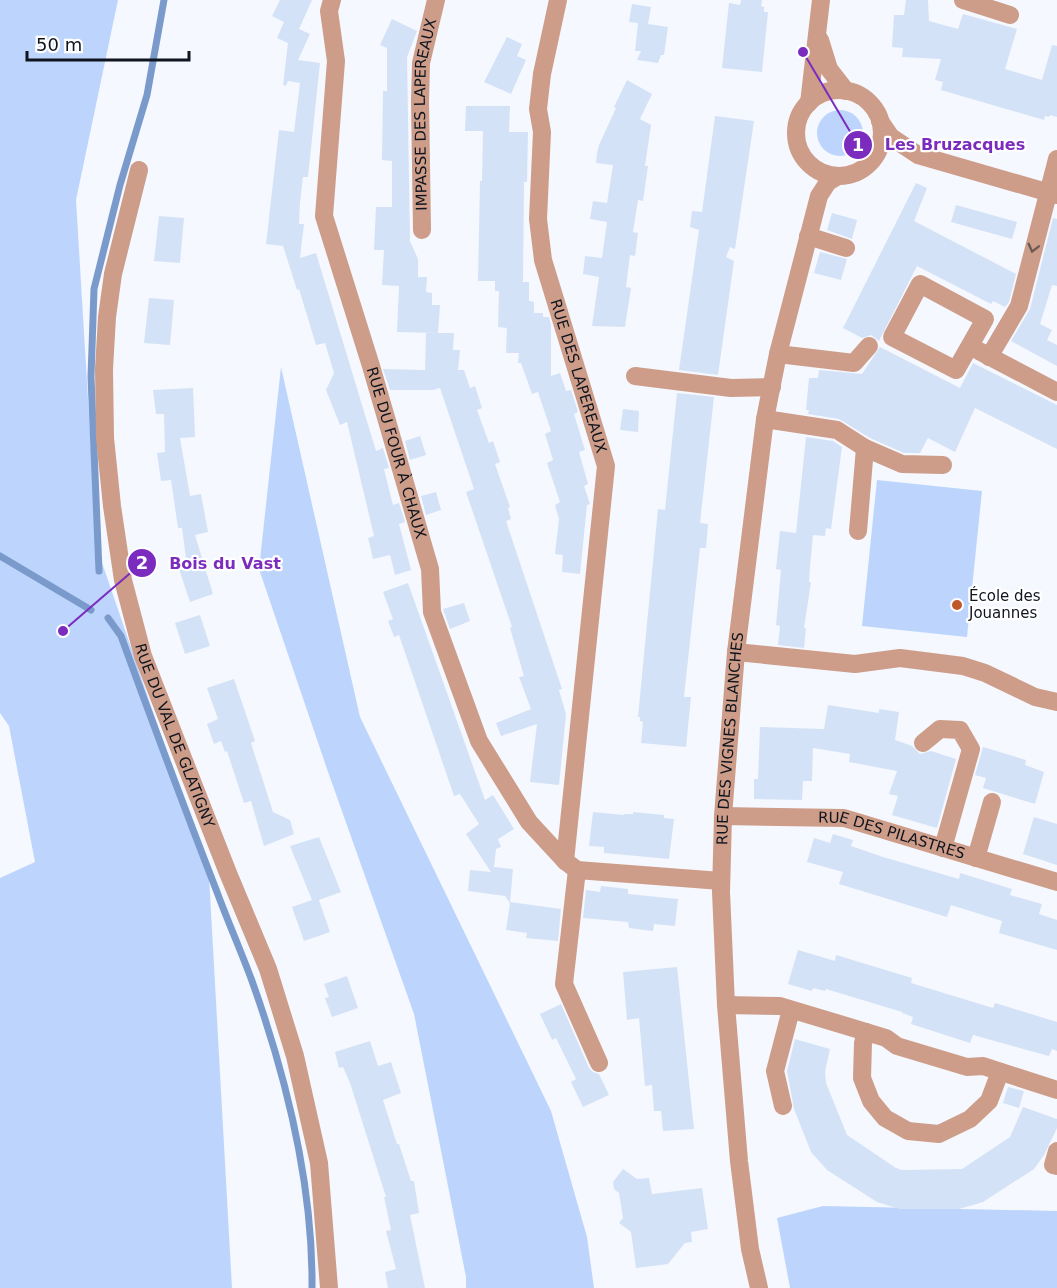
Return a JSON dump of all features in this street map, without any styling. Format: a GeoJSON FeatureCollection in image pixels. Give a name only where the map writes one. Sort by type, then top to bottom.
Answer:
{"type":"FeatureCollection","features":[{"type":"Feature","properties":{"kind":"street","name":"RUE DU FOUR À CHAUX"},"geometry":{"type":"LineString","coordinates":[[332,0],[329,11],[336,61],[324,216],[371,366],[430,569],[432,612],[479,741],[529,822],[571,866]]}},
{"type":"Feature","properties":{"kind":"street","name":"IMPASSE DES LAPEREAUX"},"geometry":{"type":"LineString","coordinates":[[422,230],[421,63],[435,0]]}},
{"type":"Feature","properties":{"kind":"street","name":"RUE DES LAPEREAUX"},"geometry":{"type":"LineString","coordinates":[[558,0],[542,74],[538,110],[542,132],[538,219],[543,260],[606,466],[571,866]]}},
{"type":"Feature","properties":{"kind":"street"},"geometry":{"type":"LineString","coordinates":[[809,103],[821,0]]}},
{"type":"Feature","properties":{"kind":"street"},"geometry":{"type":"LineString","coordinates":[[963,0],[1010,15]]}},
{"type":"Feature","properties":{"kind":"street"},"geometry":{"type":"LineString","coordinates":[[819,27],[820,42],[826,61],[846,91]]}},
{"type":"Feature","properties":{"kind":"street"},"geometry":{"type":"LineString","coordinates":[[880,121],[881,141],[870,162],[858,172],[838,176],[819,171],[804,158],[797,139],[798,119],[809,103],[826,92],[846,91],[865,99],[875,109],[891,137],[918,155],[1052,193]]}},
{"type":"Feature","properties":{"kind":"street"},"geometry":{"type":"LineString","coordinates":[[870,162],[892,156],[918,155]]}},
{"type":"Feature","properties":{"kind":"street"},"geometry":{"type":"LineString","coordinates":[[989,357],[1018,306],[1052,193],[1057,159]]}},
{"type":"Feature","properties":{"kind":"street","name":"RUE DU VAL DE GLATIGNY"},"geometry":{"type":"LineString","coordinates":[[139,170],[113,274],[107,317],[104,369],[105,438],[123,580],[143,656],[268,969],[295,1056],[319,1162],[329,1288]]}},
{"type":"Feature","properties":{"kind":"street","name":"RUE DES VIGNES BLANCHES"},"geometry":{"type":"LineString","coordinates":[[759,1288],[750,1249],[739,1161],[726,1005],[721,881],[723,816],[736,652],[765,419],[778,354],[819,196],[819,171]]}},
{"type":"Feature","properties":{"kind":"street","name":"RUE DES VIGNES BLANCHES"},"geometry":{"type":"LineString","coordinates":[[819,196],[828,183],[838,176]]}},
{"type":"Feature","properties":{"kind":"street"},"geometry":{"type":"LineString","coordinates":[[808,236],[846,248]]}},
{"type":"Feature","properties":{"kind":"street"},"geometry":{"type":"LineString","coordinates":[[920,284],[985,319],[970,345],[956,370],[892,337],[920,284]]}},
{"type":"Feature","properties":{"kind":"street"},"geometry":{"type":"LineString","coordinates":[[970,345],[1057,392]]}},
{"type":"Feature","properties":{"kind":"street"},"geometry":{"type":"LineString","coordinates":[[778,354],[854,363],[869,346]]}},
{"type":"Feature","properties":{"kind":"street"},"geometry":{"type":"LineString","coordinates":[[634,376],[731,388],[772,387]]}},
{"type":"Feature","properties":{"kind":"street"},"geometry":{"type":"LineString","coordinates":[[765,419],[837,429],[865,448],[902,464],[943,465]]}},
{"type":"Feature","properties":{"kind":"street"},"geometry":{"type":"LineString","coordinates":[[858,531],[865,448]]}},
{"type":"Feature","properties":{"kind":"street"},"geometry":{"type":"LineString","coordinates":[[736,652],[855,664],[900,658],[963,666],[986,673],[1035,697],[1057,702]]}},
{"type":"Feature","properties":{"kind":"street"},"geometry":{"type":"LineString","coordinates":[[923,743],[940,729],[960,730],[971,749],[943,848]]}},
{"type":"Feature","properties":{"kind":"street"},"geometry":{"type":"LineString","coordinates":[[976,858],[992,802]]}},
{"type":"Feature","properties":{"kind":"street","name":"RUE DES PILASTRES"},"geometry":{"type":"LineString","coordinates":[[723,816],[844,818],[1057,882]]}},
{"type":"Feature","properties":{"kind":"street"},"geometry":{"type":"LineString","coordinates":[[599,1063],[564,984],[571,866],[721,881]]}},
{"type":"Feature","properties":{"kind":"street"},"geometry":{"type":"LineString","coordinates":[[726,1005],[780,1006],[886,1038],[897,1046],[968,1067],[983,1066],[1057,1090]]}},
{"type":"Feature","properties":{"kind":"street"},"geometry":{"type":"LineString","coordinates":[[783,1106],[775,1071],[791,1010]]}},
{"type":"Feature","properties":{"kind":"street"},"geometry":{"type":"LineString","coordinates":[[866,1032],[863,1043],[862,1078],[871,1101],[885,1118],[908,1131],[939,1134],[970,1119],[989,1101],[999,1072]]}},
{"type":"Feature","properties":{"kind":"street"},"geometry":{"type":"LineString","coordinates":[[1057,1151],[1053,1165],[1057,1166]]}},
{"type":"Feature","properties":{"kind":"shaded area"},"geometry":{"type":"Polygon","coordinates":[[[0,0],[118,0],[76,200],[97,548],[209,876],[232,1288],[0,1288],[0,878],[35,862],[9,726],[0,713],[0,0]]]}},
{"type":"Feature","properties":{"kind":"shaded area"},"geometry":{"type":"Polygon","coordinates":[[[840,110],[849,111],[856,117],[862,124],[862,142],[856,149],[849,155],[840,156],[831,155],[824,149],[818,142],[817,133],[818,124],[824,117],[831,111],[840,110]]]}},
{"type":"Feature","properties":{"kind":"shaded area"},"geometry":{"type":"Polygon","coordinates":[[[281,367],[360,717],[551,1111],[587,1237],[594,1288],[466,1288],[466,1277],[414,1014],[259,569],[281,367]]]}},
{"type":"Feature","properties":{"kind":"shaded area"},"geometry":{"type":"Polygon","coordinates":[[[877,480],[982,491],[967,637],[862,626],[877,480]]]}},
{"type":"Feature","properties":{"kind":"shaded area"},"geometry":{"type":"Polygon","coordinates":[[[823,1206],[1057,1211],[1057,1288],[790,1288],[777,1218],[823,1206]]]}},
{"type":"Feature","properties":{"kind":"building"},"geometry":{"type":"Polygon","coordinates":[[[280,0],[312,0],[299,29],[310,34],[298,60],[320,63],[308,177],[303,177],[300,202],[299,224],[304,224],[300,258],[316,253],[376,451],[383,448],[389,468],[384,469],[393,505],[399,503],[405,522],[399,524],[411,570],[395,575],[390,555],[373,559],[368,538],[374,536],[347,422],[340,425],[326,390],[334,373],[325,343],[316,345],[283,246],[266,244],[279,130],[294,132],[300,83],[288,81],[286,86],[283,85],[288,43],[277,38],[284,22],[272,16],[280,0]]]}},
{"type":"Feature","properties":{"kind":"building"},"geometry":{"type":"Polygon","coordinates":[[[741,0],[762,0],[761,6],[764,7],[764,12],[768,12],[762,72],[722,68],[729,3],[740,5],[741,0]]]}},
{"type":"Feature","properties":{"kind":"building"},"geometry":{"type":"Polygon","coordinates":[[[906,0],[928,0],[929,21],[958,29],[963,14],[1017,29],[1005,69],[1042,80],[1052,45],[1057,46],[1057,117],[1045,116],[1044,120],[941,90],[943,82],[935,80],[941,59],[902,57],[903,48],[892,47],[894,15],[904,15],[906,0]]]}},
{"type":"Feature","properties":{"kind":"building"},"geometry":{"type":"Polygon","coordinates":[[[632,4],[651,7],[648,24],[668,27],[664,55],[661,55],[658,63],[637,60],[641,51],[635,51],[638,23],[629,22],[632,4]]]}},
{"type":"Feature","properties":{"kind":"building"},"geometry":{"type":"Polygon","coordinates":[[[392,19],[417,31],[407,57],[410,241],[418,259],[418,277],[427,277],[426,292],[432,293],[432,305],[440,305],[438,333],[397,332],[399,286],[382,285],[384,250],[374,250],[376,207],[392,207],[392,161],[382,160],[383,91],[387,91],[387,48],[380,45],[392,19]]]}},
{"type":"Feature","properties":{"kind":"building"},"geometry":{"type":"Polygon","coordinates":[[[507,37],[522,44],[517,56],[526,60],[511,94],[484,82],[507,37]]]}},
{"type":"Feature","properties":{"kind":"building"},"geometry":{"type":"Polygon","coordinates":[[[627,80],[652,94],[640,119],[651,125],[643,201],[638,200],[633,232],[638,233],[635,256],[630,255],[626,287],[631,288],[625,327],[592,326],[599,277],[583,274],[585,256],[602,258],[607,222],[590,219],[593,201],[607,203],[613,165],[596,163],[597,153],[627,80]]]}},
{"type":"Feature","properties":{"kind":"building"},"geometry":{"type":"Polygon","coordinates":[[[466,106],[510,106],[509,132],[528,132],[527,182],[524,182],[523,282],[529,282],[529,301],[534,302],[534,313],[543,313],[543,317],[549,317],[551,376],[560,373],[566,391],[571,390],[578,412],[574,414],[585,450],[579,452],[588,484],[584,486],[590,504],[587,505],[580,574],[562,572],[563,555],[555,554],[559,519],[555,505],[560,502],[547,463],[553,460],[545,434],[551,431],[538,392],[532,394],[521,363],[518,363],[519,353],[506,353],[507,328],[498,327],[499,291],[495,291],[495,281],[478,281],[483,131],[465,131],[466,106]]]}},
{"type":"Feature","properties":{"kind":"building"},"geometry":{"type":"Polygon","coordinates":[[[715,116],[754,121],[735,249],[730,247],[726,257],[734,261],[718,375],[679,370],[699,230],[690,227],[692,211],[702,212],[715,116]]]}},
{"type":"Feature","properties":{"kind":"building"},"geometry":{"type":"Polygon","coordinates":[[[916,183],[927,188],[914,221],[1016,274],[1009,302],[1005,307],[993,301],[991,304],[917,266],[879,341],[871,335],[862,338],[843,328],[916,183]]]}},
{"type":"Feature","properties":{"kind":"building"},"geometry":{"type":"Polygon","coordinates":[[[956,205],[1017,222],[1012,239],[951,222],[956,205]]]}},
{"type":"Feature","properties":{"kind":"building"},"geometry":{"type":"Polygon","coordinates":[[[832,213],[857,220],[852,239],[827,230],[832,213]]]}},
{"type":"Feature","properties":{"kind":"building"},"geometry":{"type":"Polygon","coordinates":[[[159,216],[184,218],[180,263],[154,261],[159,216]]]}},
{"type":"Feature","properties":{"kind":"building"},"geometry":{"type":"Polygon","coordinates":[[[1053,218],[1057,219],[1057,286],[1052,285],[1040,324],[1052,330],[1047,340],[1057,345],[1057,366],[1011,341],[1030,309],[1053,218]]]}},
{"type":"Feature","properties":{"kind":"building"},"geometry":{"type":"Polygon","coordinates":[[[820,252],[847,259],[841,280],[814,273],[820,252]]]}},
{"type":"Feature","properties":{"kind":"building"},"geometry":{"type":"Polygon","coordinates":[[[149,298],[174,300],[170,345],[144,343],[149,298]]]}},
{"type":"Feature","properties":{"kind":"building"},"geometry":{"type":"Polygon","coordinates":[[[426,333],[454,333],[453,350],[460,350],[458,370],[464,370],[470,388],[475,386],[482,408],[477,410],[489,443],[493,441],[500,462],[495,464],[510,507],[508,508],[511,519],[506,521],[562,689],[559,690],[566,714],[559,785],[530,782],[537,724],[501,736],[496,723],[531,709],[519,677],[524,676],[510,628],[512,627],[466,492],[474,489],[440,388],[390,390],[383,369],[425,370],[426,333]]]}},
{"type":"Feature","properties":{"kind":"building"},"geometry":{"type":"Polygon","coordinates":[[[880,347],[960,388],[973,363],[1057,405],[1057,449],[975,408],[955,452],[928,438],[920,453],[904,453],[870,438],[839,419],[808,414],[809,410],[806,410],[809,378],[818,378],[819,370],[862,374],[880,347]]]}},
{"type":"Feature","properties":{"kind":"building"},"geometry":{"type":"Polygon","coordinates":[[[193,388],[195,437],[180,438],[190,496],[201,494],[208,532],[195,535],[213,594],[190,602],[179,569],[187,566],[182,528],[178,528],[171,480],[161,481],[157,453],[165,452],[164,414],[156,414],[153,390],[193,388]]]}},
{"type":"Feature","properties":{"kind":"building"},"geometry":{"type":"Polygon","coordinates":[[[677,393],[714,397],[700,523],[708,524],[706,548],[700,548],[684,697],[691,697],[686,747],[641,743],[643,722],[638,717],[658,509],[665,510],[677,393]]]}},
{"type":"Feature","properties":{"kind":"building"},"geometry":{"type":"Polygon","coordinates":[[[623,409],[639,411],[638,432],[620,430],[623,409]]]}},
{"type":"Feature","properties":{"kind":"building"},"geometry":{"type":"Polygon","coordinates":[[[420,436],[426,455],[410,460],[405,441],[420,436]]]}},
{"type":"Feature","properties":{"kind":"building"},"geometry":{"type":"Polygon","coordinates":[[[806,437],[833,441],[842,447],[831,529],[826,528],[825,536],[813,535],[804,648],[778,645],[780,626],[776,625],[781,570],[776,569],[780,531],[796,533],[806,437]]]}},
{"type":"Feature","properties":{"kind":"building"},"geometry":{"type":"Polygon","coordinates":[[[436,492],[441,510],[426,515],[421,496],[436,492]]]}},
{"type":"Feature","properties":{"kind":"building"},"geometry":{"type":"Polygon","coordinates":[[[408,583],[485,800],[493,795],[514,829],[498,839],[501,847],[496,849],[494,867],[513,869],[510,902],[561,909],[558,941],[526,938],[527,933],[506,930],[510,903],[505,896],[468,891],[470,870],[491,872],[466,834],[479,824],[460,794],[454,796],[399,635],[394,637],[388,621],[393,619],[383,592],[408,583]]]}},
{"type":"Feature","properties":{"kind":"building"},"geometry":{"type":"Polygon","coordinates":[[[464,603],[470,621],[450,629],[443,609],[464,603]]]}},
{"type":"Feature","properties":{"kind":"building"},"geometry":{"type":"Polygon","coordinates":[[[200,615],[210,646],[185,654],[175,623],[200,615]]]}},
{"type":"Feature","properties":{"kind":"building"},"geometry":{"type":"Polygon","coordinates":[[[234,679],[255,741],[251,743],[273,812],[290,820],[294,834],[264,846],[251,801],[244,803],[227,751],[225,752],[221,741],[214,744],[207,724],[218,719],[207,688],[234,679]]]}},
{"type":"Feature","properties":{"kind":"building"},"geometry":{"type":"Polygon","coordinates":[[[828,705],[879,713],[879,709],[899,712],[895,740],[912,746],[920,754],[931,751],[956,759],[937,828],[892,815],[898,796],[889,794],[897,771],[849,762],[850,754],[813,748],[812,781],[803,781],[802,800],[754,799],[754,779],[758,779],[760,727],[824,729],[828,705]]]}},
{"type":"Feature","properties":{"kind":"building"},"geometry":{"type":"Polygon","coordinates":[[[983,747],[1026,760],[1025,765],[1044,772],[1035,804],[983,788],[986,778],[975,775],[983,747]]]}},
{"type":"Feature","properties":{"kind":"building"},"geometry":{"type":"Polygon","coordinates":[[[593,812],[624,815],[633,814],[633,812],[664,815],[664,818],[674,819],[669,859],[604,853],[604,847],[589,846],[593,812]]]}},
{"type":"Feature","properties":{"kind":"building"},"geometry":{"type":"Polygon","coordinates":[[[1034,817],[1057,824],[1057,865],[1023,854],[1034,817]]]}},
{"type":"Feature","properties":{"kind":"building"},"geometry":{"type":"Polygon","coordinates":[[[833,834],[853,840],[851,846],[883,857],[959,879],[960,873],[1012,889],[1010,895],[1042,904],[1039,914],[1057,920],[1057,950],[999,933],[1002,921],[951,905],[947,917],[839,884],[843,872],[807,862],[814,838],[830,843],[833,834]]]}},
{"type":"Feature","properties":{"kind":"building"},"geometry":{"type":"Polygon","coordinates":[[[319,837],[341,892],[319,900],[330,932],[304,941],[292,907],[312,900],[290,846],[319,837]]]}},
{"type":"Feature","properties":{"kind":"building"},"geometry":{"type":"Polygon","coordinates":[[[601,886],[628,889],[628,894],[678,899],[675,926],[654,924],[653,931],[629,928],[628,922],[583,918],[586,890],[600,892],[601,886]]]}},
{"type":"Feature","properties":{"kind":"building"},"geometry":{"type":"Polygon","coordinates":[[[798,950],[835,961],[836,955],[912,978],[911,983],[993,1008],[995,1003],[1057,1022],[1057,1051],[1052,1049],[1049,1056],[973,1035],[970,1043],[911,1024],[913,1017],[902,1012],[826,989],[825,991],[813,988],[812,991],[788,984],[798,950]]]}},
{"type":"Feature","properties":{"kind":"building"},"geometry":{"type":"Polygon","coordinates":[[[677,967],[694,1129],[663,1131],[661,1111],[654,1111],[652,1085],[645,1086],[639,1018],[627,1020],[623,972],[677,967]]]}},
{"type":"Feature","properties":{"kind":"building"},"geometry":{"type":"Polygon","coordinates":[[[347,976],[358,1008],[332,1017],[325,998],[329,997],[324,984],[347,976]]]}},
{"type":"Feature","properties":{"kind":"building"},"geometry":{"type":"Polygon","coordinates":[[[561,1004],[589,1068],[599,1074],[609,1095],[583,1107],[571,1082],[576,1079],[556,1038],[552,1040],[540,1014],[561,1004]]]}},
{"type":"Feature","properties":{"kind":"building"},"geometry":{"type":"Polygon","coordinates":[[[795,1039],[830,1049],[825,1072],[826,1083],[847,1135],[896,1168],[902,1170],[962,1169],[1010,1137],[1023,1107],[1057,1119],[1057,1128],[1044,1155],[1034,1169],[983,1202],[959,1209],[900,1209],[877,1202],[827,1170],[811,1152],[794,1109],[787,1071],[795,1039]]]}},
{"type":"Feature","properties":{"kind":"building"},"geometry":{"type":"Polygon","coordinates":[[[370,1041],[378,1066],[391,1062],[401,1093],[383,1100],[411,1181],[414,1181],[419,1213],[410,1215],[425,1288],[388,1288],[385,1272],[396,1269],[386,1231],[391,1230],[384,1197],[386,1197],[350,1083],[343,1067],[339,1068],[335,1052],[370,1041]]]}},
{"type":"Feature","properties":{"kind":"building"},"geometry":{"type":"Polygon","coordinates":[[[1008,1087],[1024,1091],[1019,1108],[1003,1103],[1008,1087]]]}},
{"type":"Feature","properties":{"kind":"building"},"geometry":{"type":"Polygon","coordinates":[[[623,1169],[637,1179],[649,1178],[652,1194],[702,1188],[708,1229],[691,1232],[692,1242],[685,1243],[668,1264],[636,1268],[631,1232],[619,1223],[623,1218],[619,1193],[614,1189],[613,1182],[623,1169]]]}},
{"type":"Feature","properties":{"kind":"waterway"},"geometry":{"type":"LineString","coordinates":[[99,571],[91,377],[94,289],[120,185],[147,95],[164,0]]}},
{"type":"Feature","properties":{"kind":"waterway"},"geometry":{"type":"LineString","coordinates":[[0,556],[91,610]]}},
{"type":"Feature","properties":{"kind":"waterway"},"geometry":{"type":"LineString","coordinates":[[108,618],[121,636],[265,1018],[287,1094],[303,1171],[308,1210],[312,1288]]}},
{"type":"Feature","properties":{"kind":"place","name":"Les Bruzacques"},"geometry":{"type":"Point","coordinates":[803,52]}},
{"type":"Feature","properties":{"kind":"place","name":"École des Jouannes"},"geometry":{"type":"Point","coordinates":[957,605]}},
{"type":"Feature","properties":{"kind":"place","name":"Bois du Vast"},"geometry":{"type":"Point","coordinates":[63,631]}}]}
